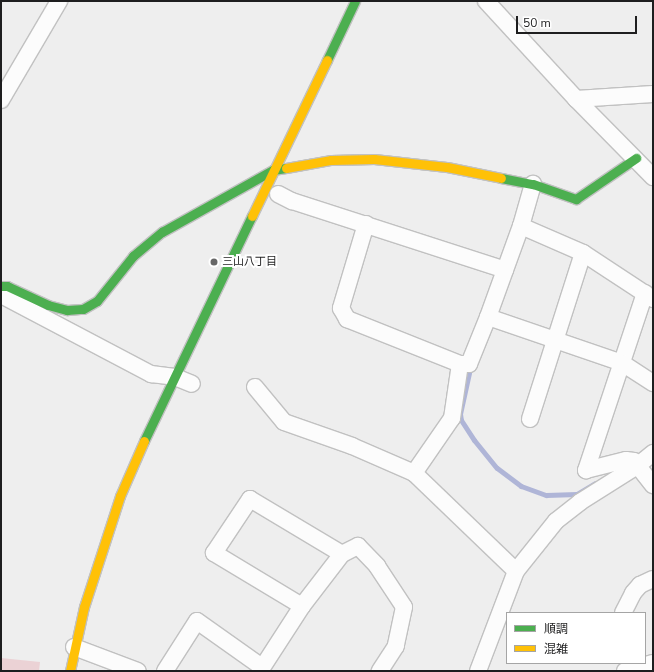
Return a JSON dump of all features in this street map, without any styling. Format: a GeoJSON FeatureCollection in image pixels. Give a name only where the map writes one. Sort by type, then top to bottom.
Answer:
{"type":"FeatureCollection","features":[{"type":"Feature","properties":{"kind":"street"},"geometry":{"type":"LineString","coordinates":[[1,100],[59,1]]}},
{"type":"Feature","properties":{"kind":"street"},"geometry":{"type":"LineString","coordinates":[[70,671],[74,647],[84,607],[120,496],[273,170],[355,1]]}},
{"type":"Feature","properties":{"kind":"street"},"geometry":{"type":"LineString","coordinates":[[486,1],[576,99],[636,158],[653,177]]}},
{"type":"Feature","properties":{"kind":"street"},"geometry":{"type":"LineString","coordinates":[[576,99],[653,94]]}},
{"type":"Feature","properties":{"kind":"street"},"geometry":{"type":"LineString","coordinates":[[1,286],[7,286],[48,305],[67,310],[83,309],[97,301],[133,256],[162,232],[273,170],[331,160],[374,159],[447,167],[533,184],[576,199],[636,158]]}},
{"type":"Feature","properties":{"kind":"street"},"geometry":{"type":"LineString","coordinates":[[366,224],[341,308],[347,319],[460,364],[469,364],[488,317],[521,226],[533,184]]}},
{"type":"Feature","properties":{"kind":"street"},"geometry":{"type":"LineString","coordinates":[[278,194],[292,201],[505,270]]}},
{"type":"Feature","properties":{"kind":"street"},"geometry":{"type":"LineString","coordinates":[[521,226],[583,252],[649,296],[622,363],[586,470],[626,460],[634,461],[653,485]]}},
{"type":"Feature","properties":{"kind":"street"},"geometry":{"type":"LineString","coordinates":[[530,419],[583,252]]}},
{"type":"Feature","properties":{"kind":"street"},"geometry":{"type":"LineString","coordinates":[[1,295],[151,374],[175,377],[192,384]]}},
{"type":"Feature","properties":{"kind":"street"},"geometry":{"type":"LineString","coordinates":[[488,317],[622,363],[653,382]]}},
{"type":"Feature","properties":{"kind":"street"},"geometry":{"type":"LineString","coordinates":[[414,473],[452,418],[460,364]]}},
{"type":"Feature","properties":{"kind":"street"},"geometry":{"type":"LineString","coordinates":[[256,387],[284,422],[352,446],[414,473],[516,571]]}},
{"type":"Feature","properties":{"kind":"street"},"geometry":{"type":"LineString","coordinates":[[478,671],[516,571],[556,520],[580,502],[637,466],[653,453]]}},
{"type":"Feature","properties":{"kind":"street"},"geometry":{"type":"LineString","coordinates":[[302,606],[214,553],[250,499],[342,554]]}},
{"type":"Feature","properties":{"kind":"street"},"geometry":{"type":"LineString","coordinates":[[165,671],[197,621],[261,669],[302,606],[342,554],[358,546],[377,566],[404,607],[396,646],[380,671]]}},
{"type":"Feature","properties":{"kind":"street"},"geometry":{"type":"LineString","coordinates":[[624,612],[632,593],[640,584],[653,579]]}},
{"type":"Feature","properties":{"kind":"street"},"geometry":{"type":"LineString","coordinates":[[74,647],[138,671]]}},
{"type":"Feature","properties":{"kind":"street"},"geometry":{"type":"LineString","coordinates":[[624,671],[653,664]]}},
{"type":"Feature","properties":{"kind":"shaded area"},"geometry":{"type":"Polygon","coordinates":[[[1,658],[40,662],[39,671],[1,671],[1,658]]]}},
{"type":"Feature","properties":{"kind":"waterway"},"geometry":{"type":"LineString","coordinates":[[469,373],[460,414],[461,420],[474,440],[497,468],[521,486],[546,495],[577,494],[595,483]]}},
{"type":"Feature","properties":{"kind":"traffic: fast"},"geometry":{"type":"LineString","coordinates":[[327,60],[355,1]]}},
{"type":"Feature","properties":{"kind":"traffic: fast"},"geometry":{"type":"LineString","coordinates":[[501,178],[533,184],[576,199],[636,158]]}},
{"type":"Feature","properties":{"kind":"traffic: fast"},"geometry":{"type":"LineString","coordinates":[[1,286],[7,286],[48,305],[67,310],[83,309],[97,301],[133,256],[162,232],[273,170],[286,168]]}},
{"type":"Feature","properties":{"kind":"traffic: fast"},"geometry":{"type":"LineString","coordinates":[[144,441],[252,216]]}},
{"type":"Feature","properties":{"kind":"traffic: slow"},"geometry":{"type":"LineString","coordinates":[[252,216],[327,60]]}},
{"type":"Feature","properties":{"kind":"traffic: slow"},"geometry":{"type":"LineString","coordinates":[[286,168],[331,160],[374,159],[447,167],[501,178]]}},
{"type":"Feature","properties":{"kind":"traffic: slow"},"geometry":{"type":"LineString","coordinates":[[70,671],[84,607],[120,496],[144,441]]}},
{"type":"Feature","properties":{"kind":"place","name":"三山八丁目"},"geometry":{"type":"Point","coordinates":[214,262]}}]}
